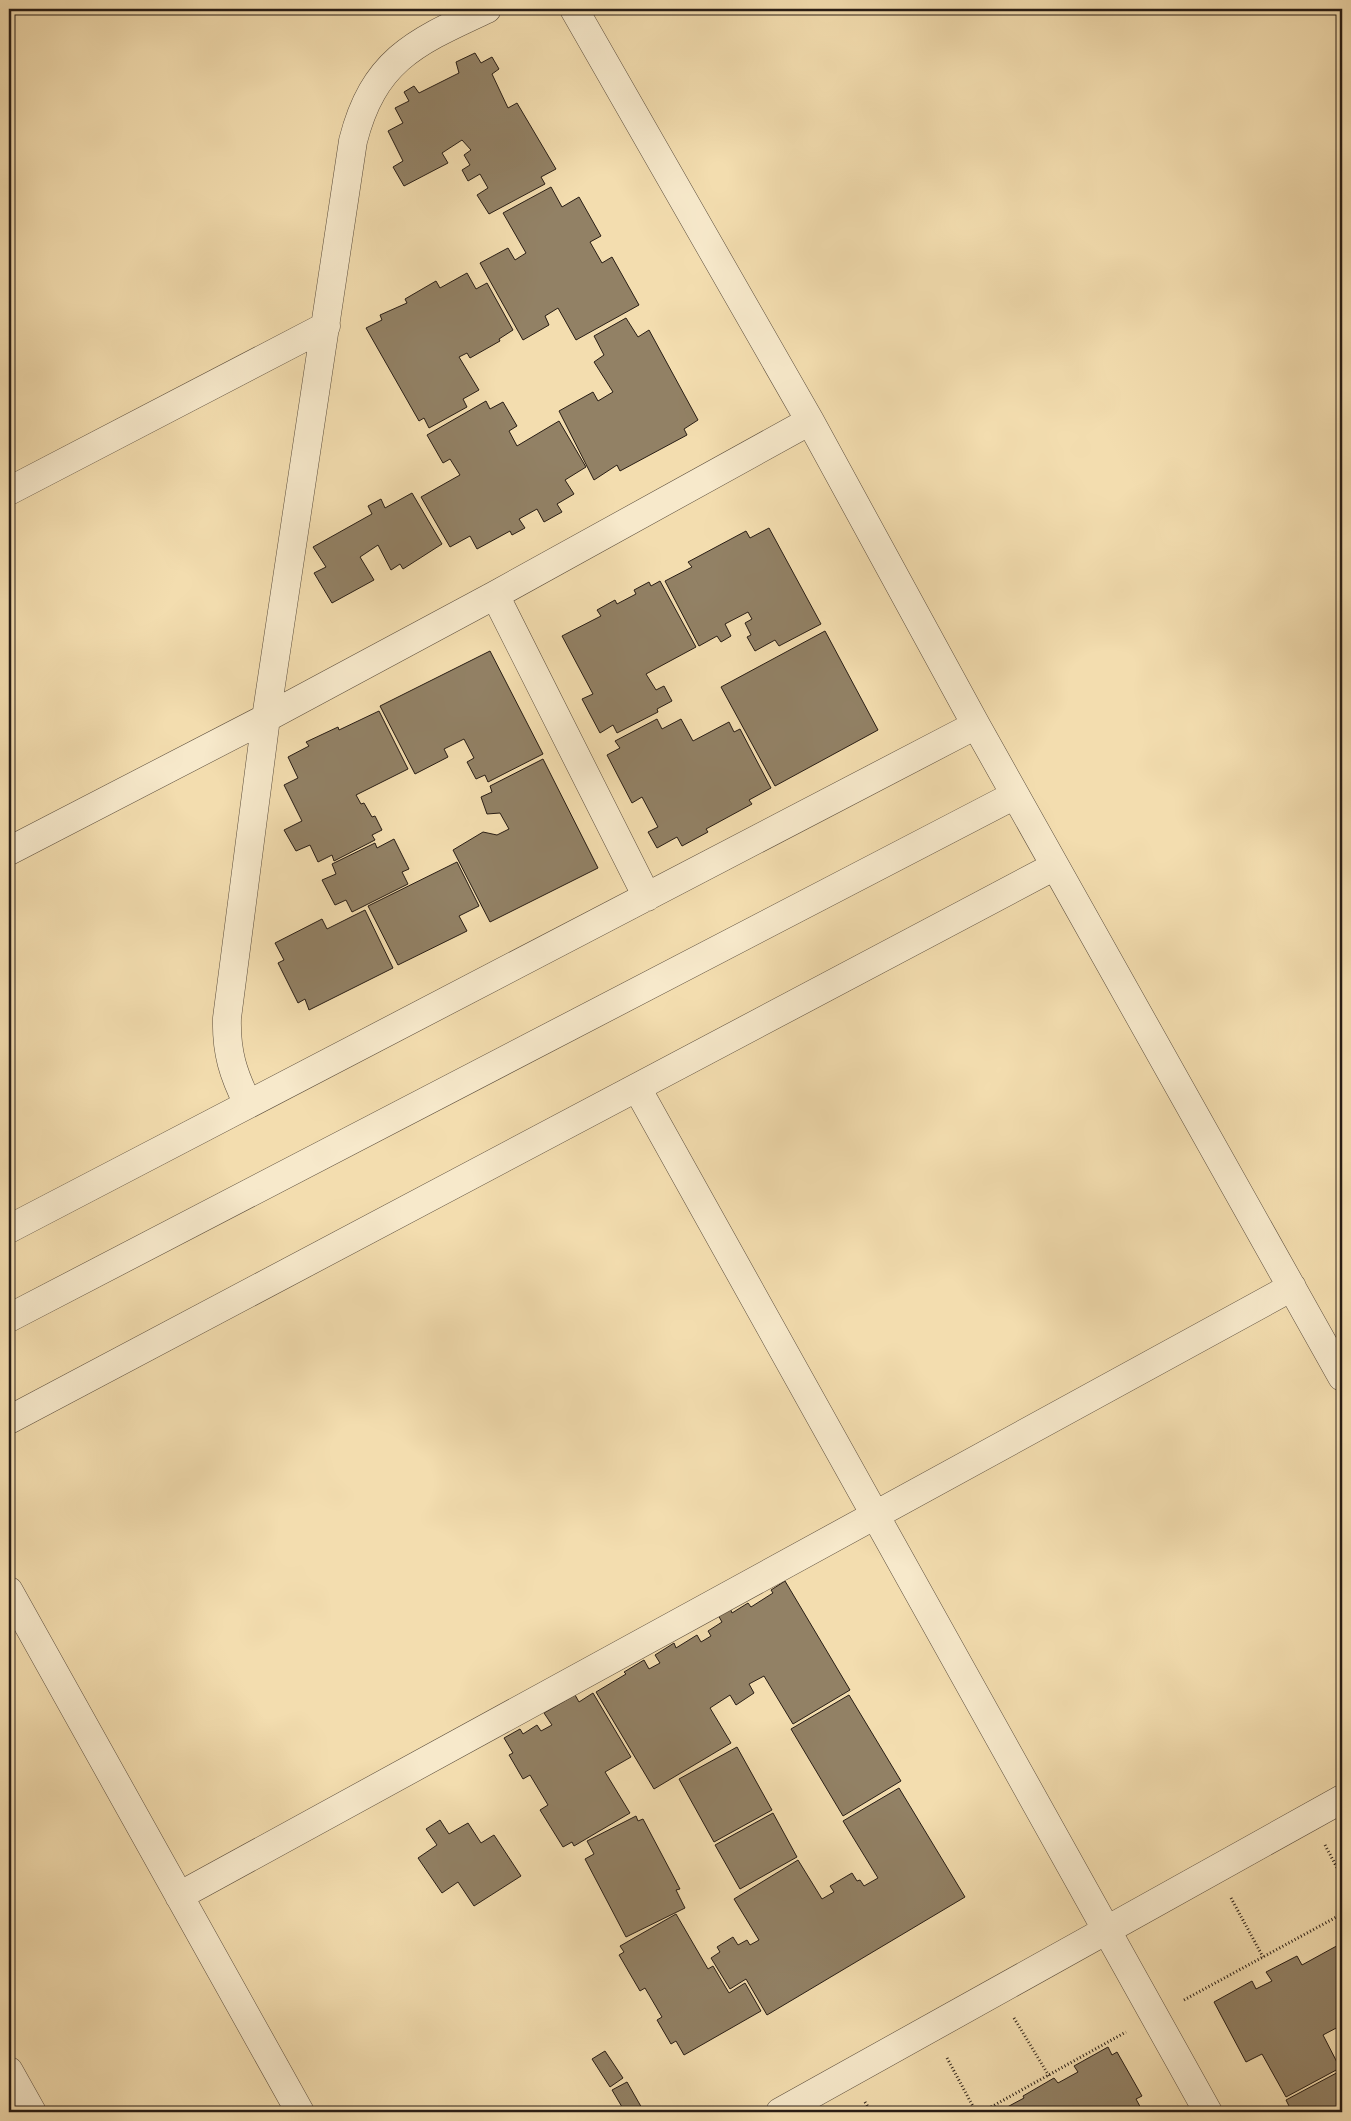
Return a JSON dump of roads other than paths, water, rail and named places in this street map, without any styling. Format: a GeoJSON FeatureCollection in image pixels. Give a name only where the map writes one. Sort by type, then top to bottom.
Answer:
{"type":"FeatureCollection","features":[{"type":"Feature","properties":{"kind":"street"},"geometry":{"type":"LineString","coordinates":[[248,1104],[235,1079],[230,1061],[226,1037],[227,1018],[266,718],[353,141],[360,116],[371,92],[386,70],[405,52],[427,37],[487,9]]}},
{"type":"Feature","properties":{"kind":"street"},"geometry":{"type":"LineString","coordinates":[[574,9],[810,422],[976,725],[1342,1377]]}},
{"type":"Feature","properties":{"kind":"street"},"geometry":{"type":"LineString","coordinates":[[9,491],[326,326]]}},
{"type":"Feature","properties":{"kind":"street"},"geometry":{"type":"LineString","coordinates":[[9,851],[266,718],[810,422]]}},
{"type":"Feature","properties":{"kind":"street"},"geometry":{"type":"LineString","coordinates":[[495,595],[647,896]]}},
{"type":"Feature","properties":{"kind":"street"},"geometry":{"type":"LineString","coordinates":[[9,1229],[976,725]]}},
{"type":"Feature","properties":{"kind":"street"},"geometry":{"type":"LineString","coordinates":[[9,1318],[1015,795]]}},
{"type":"Feature","properties":{"kind":"street"},"geometry":{"type":"LineString","coordinates":[[9,1420],[1056,866]]}},
{"type":"Feature","properties":{"kind":"street"},"geometry":{"type":"LineString","coordinates":[[637,1088],[1208,2112]]}},
{"type":"Feature","properties":{"kind":"street"},"geometry":{"type":"LineString","coordinates":[[179,1896],[1292,1287]]}},
{"type":"Feature","properties":{"kind":"street"},"geometry":{"type":"LineString","coordinates":[[9,1591],[300,2112]]}},
{"type":"Feature","properties":{"kind":"street"},"geometry":{"type":"LineString","coordinates":[[780,2112],[1342,1800]]}},
{"type":"Feature","properties":{"kind":"street"},"geometry":{"type":"LineString","coordinates":[[9,2071],[32,2112]]}}]}
